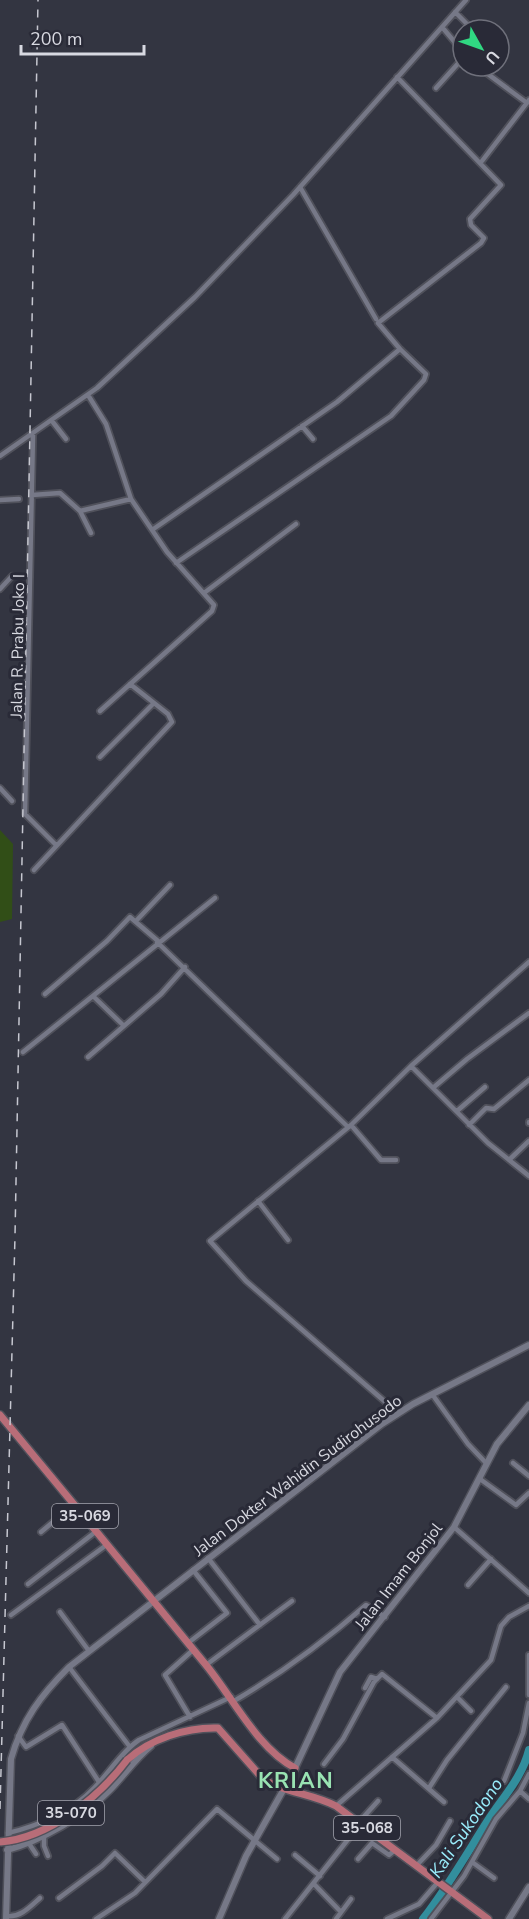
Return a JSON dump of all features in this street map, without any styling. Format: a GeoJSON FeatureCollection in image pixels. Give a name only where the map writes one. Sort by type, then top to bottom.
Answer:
{"type":"FeatureCollection","features":[{"type":"Feature","properties":{"kind":"main road","name":"Jalan Dokter Wahidin Sudirohusodo"},"geometry":{"type":"LineString","coordinates":[[6,1918],[5,1846],[8,1834],[9,1775],[18,1736],[32,1708],[69,1667],[398,1413],[529,1345]]}},
{"type":"Feature","properties":{"kind":"main road","name":"Jalan Imam Bonjol"},"geometry":{"type":"LineString","coordinates":[[295,1768],[340,1672],[352,1653],[385,1617],[454,1527],[497,1444],[529,1405]]}},
{"type":"Feature","properties":{"kind":"main road","name":"35-069"},"geometry":{"type":"LineString","coordinates":[[0,1415],[152,1602]]}},
{"type":"Feature","properties":{"kind":"main road","name":"35-069"},"geometry":{"type":"LineString","coordinates":[[0,1421],[188,1643],[274,1754],[295,1768]]}},
{"type":"Feature","properties":{"kind":"main road","name":"35-070"},"geometry":{"type":"LineString","coordinates":[[5,1846],[82,1807],[100,1793],[127,1760],[143,1748],[170,1736],[203,1728],[218,1728],[261,1777],[270,1784],[285,1787]]}},
{"type":"Feature","properties":{"kind":"main road"},"geometry":{"type":"LineString","coordinates":[[5,1846],[28,1842],[44,1834],[77,1809],[108,1792],[146,1750],[170,1736]]}},
{"type":"Feature","properties":{"kind":"main road"},"geometry":{"type":"LineString","coordinates":[[219,1919],[254,1841],[295,1768]]}},
{"type":"Feature","properties":{"kind":"main road","name":"35-068"},"geometry":{"type":"LineString","coordinates":[[285,1787],[336,1806],[488,1919]]}},
{"type":"Feature","properties":{"kind":"main road"},"geometry":{"type":"LineString","coordinates":[[509,1919],[529,1887]]}},
{"type":"Feature","properties":{"kind":"street"},"geometry":{"type":"LineString","coordinates":[[0,456],[52,421],[113,375],[195,297],[300,187],[466,0]]}},
{"type":"Feature","properties":{"kind":"street"},"geometry":{"type":"LineString","coordinates":[[455,12],[461,18]]}},
{"type":"Feature","properties":{"kind":"street"},"geometry":{"type":"LineString","coordinates":[[442,27],[451,38]]}},
{"type":"Feature","properties":{"kind":"street"},"geometry":{"type":"LineString","coordinates":[[436,88],[451,71]]}},
{"type":"Feature","properties":{"kind":"street"},"geometry":{"type":"LineString","coordinates":[[176,563],[394,413],[426,376],[378,323],[484,240],[471,225],[470,219],[501,185],[482,161],[476,159],[397,77]]}},
{"type":"Feature","properties":{"kind":"street"},"geometry":{"type":"LineString","coordinates":[[482,161],[528,102],[494,78]]}},
{"type":"Feature","properties":{"kind":"street"},"geometry":{"type":"LineString","coordinates":[[300,187],[376,319]]}},
{"type":"Feature","properties":{"kind":"street"},"geometry":{"type":"LineString","coordinates":[[152,530],[302,426],[363,381],[400,349]]}},
{"type":"Feature","properties":{"kind":"street"},"geometry":{"type":"LineString","coordinates":[[88,395],[106,424],[131,499],[176,563],[213,603],[213,610],[100,711]]}},
{"type":"Feature","properties":{"kind":"street"},"geometry":{"type":"LineString","coordinates":[[52,421],[66,439]]}},
{"type":"Feature","properties":{"kind":"street"},"geometry":{"type":"LineString","coordinates":[[302,426],[313,439]]}},
{"type":"Feature","properties":{"kind":"street","name":"Jalan R. Prabu Joko I"},"geometry":{"type":"LineString","coordinates":[[33,434],[25,812],[27,817],[56,845]]}},
{"type":"Feature","properties":{"kind":"street"},"geometry":{"type":"LineString","coordinates":[[32,495],[60,493],[80,511],[91,533]]}},
{"type":"Feature","properties":{"kind":"street"},"geometry":{"type":"LineString","coordinates":[[0,500],[19,499]]}},
{"type":"Feature","properties":{"kind":"street"},"geometry":{"type":"LineString","coordinates":[[80,511],[131,499]]}},
{"type":"Feature","properties":{"kind":"street"},"geometry":{"type":"LineString","coordinates":[[204,593],[296,524]]}},
{"type":"Feature","properties":{"kind":"street"},"geometry":{"type":"LineString","coordinates":[[0,589],[12,576]]}},
{"type":"Feature","properties":{"kind":"street"},"geometry":{"type":"LineString","coordinates":[[34,870],[172,722],[168,714],[130,684]]}},
{"type":"Feature","properties":{"kind":"street"},"geometry":{"type":"LineString","coordinates":[[100,757],[154,703]]}},
{"type":"Feature","properties":{"kind":"street"},"geometry":{"type":"LineString","coordinates":[[0,788],[12,801]]}},
{"type":"Feature","properties":{"kind":"street"},"geometry":{"type":"LineString","coordinates":[[136,921],[170,885]]}},
{"type":"Feature","properties":{"kind":"street"},"geometry":{"type":"LineString","coordinates":[[23,1052],[158,941],[215,898]]}},
{"type":"Feature","properties":{"kind":"street"},"geometry":{"type":"LineString","coordinates":[[45,994],[111,937],[129,918],[136,921],[349,1126],[381,1160],[396,1160]]}},
{"type":"Feature","properties":{"kind":"street"},"geometry":{"type":"LineString","coordinates":[[398,1413],[246,1281],[210,1244],[211,1238],[349,1126],[411,1065],[529,962]]}},
{"type":"Feature","properties":{"kind":"street"},"geometry":{"type":"LineString","coordinates":[[88,1057],[161,994],[185,968]]}},
{"type":"Feature","properties":{"kind":"street"},"geometry":{"type":"LineString","coordinates":[[93,996],[123,1025]]}},
{"type":"Feature","properties":{"kind":"street"},"geometry":{"type":"LineString","coordinates":[[434,1087],[529,1013]]}},
{"type":"Feature","properties":{"kind":"street"},"geometry":{"type":"LineString","coordinates":[[411,1065],[458,1111],[469,1125],[529,1176]]}},
{"type":"Feature","properties":{"kind":"street"},"geometry":{"type":"LineString","coordinates":[[469,1125],[486,1108],[495,1109],[529,1080]]}},
{"type":"Feature","properties":{"kind":"street"},"geometry":{"type":"LineString","coordinates":[[458,1111],[484,1087]]}},
{"type":"Feature","properties":{"kind":"street"},"geometry":{"type":"LineString","coordinates":[[509,1160],[529,1141]]}},
{"type":"Feature","properties":{"kind":"street"},"geometry":{"type":"LineString","coordinates":[[258,1201],[288,1240]]}},
{"type":"Feature","properties":{"kind":"street"},"geometry":{"type":"LineString","coordinates":[[432,1394],[468,1444],[486,1463]]}},
{"type":"Feature","properties":{"kind":"street"},"geometry":{"type":"LineString","coordinates":[[513,1463],[529,1476]]}},
{"type":"Feature","properties":{"kind":"street"},"geometry":{"type":"LineString","coordinates":[[480,1479],[516,1505],[529,1493]]}},
{"type":"Feature","properties":{"kind":"street"},"geometry":{"type":"LineString","coordinates":[[41,1532],[72,1506]]}},
{"type":"Feature","properties":{"kind":"street"},"geometry":{"type":"LineString","coordinates":[[454,1527],[529,1593]]}},
{"type":"Feature","properties":{"kind":"street"},"geometry":{"type":"LineString","coordinates":[[28,1584],[94,1533]]}},
{"type":"Feature","properties":{"kind":"street"},"geometry":{"type":"LineString","coordinates":[[11,1616],[105,1546]]}},
{"type":"Feature","properties":{"kind":"street"},"geometry":{"type":"LineString","coordinates":[[208,1558],[260,1625]]}},
{"type":"Feature","properties":{"kind":"street"},"geometry":{"type":"LineString","coordinates":[[468,1585],[491,1559]]}},
{"type":"Feature","properties":{"kind":"street"},"geometry":{"type":"LineString","coordinates":[[188,1643],[226,1613],[193,1570]]}},
{"type":"Feature","properties":{"kind":"street"},"geometry":{"type":"LineString","coordinates":[[206,1665],[292,1601]]}},
{"type":"Feature","properties":{"kind":"street"},"geometry":{"type":"LineString","coordinates":[[8,1834],[77,1809],[129,1747],[170,1725],[268,1681],[326,1641],[367,1605],[385,1617]]}},
{"type":"Feature","properties":{"kind":"street"},"geometry":{"type":"LineString","coordinates":[[336,1806],[437,1719],[491,1660],[501,1626],[509,1617],[529,1606]]}},
{"type":"Feature","properties":{"kind":"street"},"geometry":{"type":"LineString","coordinates":[[60,1612],[89,1651]]}},
{"type":"Feature","properties":{"kind":"street"},"geometry":{"type":"LineString","coordinates":[[190,1717],[164,1677],[193,1650]]}},
{"type":"Feature","properties":{"kind":"street"},"geometry":{"type":"LineString","coordinates":[[529,1655],[529,1695]]}},
{"type":"Feature","properties":{"kind":"street"},"geometry":{"type":"LineString","coordinates":[[69,1667],[129,1747]]}},
{"type":"Feature","properties":{"kind":"street"},"geometry":{"type":"LineString","coordinates":[[365,1688],[383,1674],[437,1719]]}},
{"type":"Feature","properties":{"kind":"street"},"geometry":{"type":"LineString","coordinates":[[324,1764],[343,1739],[375,1678]]}},
{"type":"Feature","properties":{"kind":"street"},"geometry":{"type":"LineString","coordinates":[[429,1788],[447,1760],[506,1687]]}},
{"type":"Feature","properties":{"kind":"street"},"geometry":{"type":"LineString","coordinates":[[457,1697],[471,1711]]}},
{"type":"Feature","properties":{"kind":"street"},"geometry":{"type":"LineString","coordinates":[[504,1781],[523,1733],[529,1703]]}},
{"type":"Feature","properties":{"kind":"street"},"geometry":{"type":"LineString","coordinates":[[18,1736],[26,1747],[62,1725],[99,1782]]}},
{"type":"Feature","properties":{"kind":"street"},"geometry":{"type":"LineString","coordinates":[[392,1757],[444,1802]]}},
{"type":"Feature","properties":{"kind":"street"},"geometry":{"type":"LineString","coordinates":[[430,1919],[472,1862],[496,1819],[520,1791],[529,1774]]}},
{"type":"Feature","properties":{"kind":"street"},"geometry":{"type":"LineString","coordinates":[[520,1791],[529,1799]]}},
{"type":"Feature","properties":{"kind":"street"},"geometry":{"type":"LineString","coordinates":[[285,1919],[378,1801]]}},
{"type":"Feature","properties":{"kind":"street"},"geometry":{"type":"LineString","coordinates":[[96,1919],[135,1893],[217,1809],[278,1859]]}},
{"type":"Feature","properties":{"kind":"street"},"geometry":{"type":"LineString","coordinates":[[417,1865],[436,1845],[450,1821]]}},
{"type":"Feature","properties":{"kind":"street"},"geometry":{"type":"LineString","coordinates":[[44,1834],[44,1846],[48,1856]]}},
{"type":"Feature","properties":{"kind":"street"},"geometry":{"type":"LineString","coordinates":[[28,1842],[36,1854]]}},
{"type":"Feature","properties":{"kind":"street"},"geometry":{"type":"LineString","coordinates":[[358,1859],[372,1843],[389,1855],[395,1849]]}},
{"type":"Feature","properties":{"kind":"street"},"geometry":{"type":"LineString","coordinates":[[59,1898],[102,1866],[115,1853],[145,1882]]}},
{"type":"Feature","properties":{"kind":"street"},"geometry":{"type":"LineString","coordinates":[[296,1855],[320,1876]]}},
{"type":"Feature","properties":{"kind":"street"},"geometry":{"type":"LineString","coordinates":[[472,1862],[494,1878]]}},
{"type":"Feature","properties":{"kind":"street"},"geometry":{"type":"LineString","coordinates":[[387,1919],[419,1904],[439,1883]]}},
{"type":"Feature","properties":{"kind":"street"},"geometry":{"type":"LineString","coordinates":[[314,1884],[341,1912]]}},
{"type":"Feature","properties":{"kind":"street"},"geometry":{"type":"LineString","coordinates":[[6,1918],[25,1911],[40,1898]]}},
{"type":"Feature","properties":{"kind":"street"},"geometry":{"type":"LineString","coordinates":[[336,1919],[351,1899]]}},
{"type":"Feature","properties":{"kind":"green space"},"geometry":{"type":"Polygon","coordinates":[[[0,830],[13,844],[12,919],[0,922],[0,830]]]}},
{"type":"Feature","properties":{"kind":"waterway","name":"Kali Sukodono"},"geometry":{"type":"LineString","coordinates":[[423,1919],[517,1779],[529,1750]]}},
{"type":"Feature","properties":{"kind":"railway"},"geometry":{"type":"LineString","coordinates":[[0,1809],[15,1236],[38,0]]}},
{"type":"Feature","properties":{"kind":"district","name":"KRIAN"},"geometry":{"type":"Point","coordinates":[296,1780]}}]}
